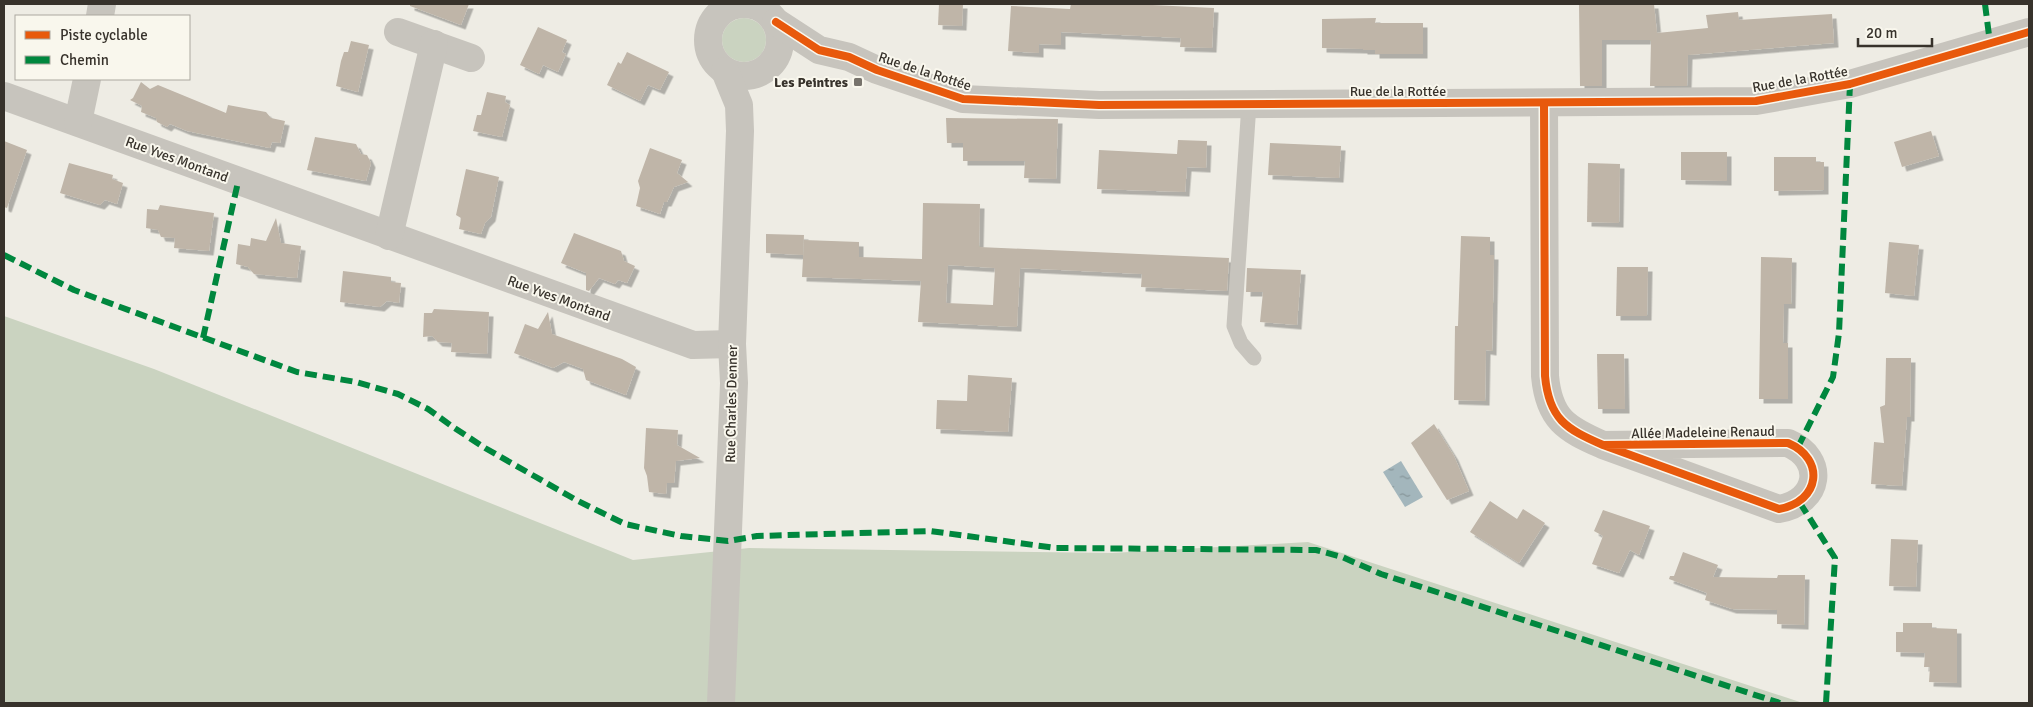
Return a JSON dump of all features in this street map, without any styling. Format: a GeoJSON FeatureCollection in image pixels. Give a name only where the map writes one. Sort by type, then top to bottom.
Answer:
{"type":"FeatureCollection","features":[{"type":"Feature","properties":{"kind":"street"},"geometry":{"type":"LineString","coordinates":[[739,105],[778,53],[781,42],[780,32],[773,14],[764,10],[736,4],[706,16],[710,52],[716,63],[725,71],[736,76],[747,77],[766,68]]}},
{"type":"Feature","properties":{"kind":"street","name":"Rue de la Rottée"},"geometry":{"type":"LineString","coordinates":[[773,14],[819,50],[849,57],[877,70],[963,99],[1098,105],[1756,101],[1850,84],[2029,32]]}},
{"type":"Feature","properties":{"kind":"street"},"geometry":{"type":"LineString","coordinates":[[398,32],[471,58]]}},
{"type":"Feature","properties":{"kind":"street"},"geometry":{"type":"LineString","coordinates":[[389,236],[434,44]]}},
{"type":"Feature","properties":{"kind":"street","name":"Rue de la Rottée"},"geometry":{"type":"LineString","coordinates":[[766,68],[819,50]]}},
{"type":"Feature","properties":{"kind":"street","name":"Rue Charles Denner"},"geometry":{"type":"LineString","coordinates":[[722,703],[734,383],[732,344],[740,132],[739,105],[725,71]]}},
{"type":"Feature","properties":{"kind":"street"},"geometry":{"type":"LineString","coordinates":[[78,122],[87,80]]}},
{"type":"Feature","properties":{"kind":"street","name":"Rue Yves Montand"},"geometry":{"type":"LineString","coordinates":[[4,96],[693,345],[732,344]]}},
{"type":"Feature","properties":{"kind":"street","name":"Allée Madeleine Renaud"},"geometry":{"type":"LineString","coordinates":[[1544,103],[1544,376],[1546,395],[1552,410],[1564,423],[1580,435],[1603,445],[1779,509],[1792,507],[1800,502],[1808,494],[1812,484],[1813,469],[1807,456],[1798,447],[1788,443],[1603,445]]}},
{"type":"Feature","properties":{"kind":"lane"},"geometry":{"type":"LineString","coordinates":[[1249,104],[1234,326],[1241,343],[1254,358]]}},
{"type":"Feature","properties":{"kind":"green space"},"geometry":{"type":"Polygon","coordinates":[[[748,18],[760,24],[765,31],[765,49],[760,56],[753,61],[740,62],[732,59],[725,52],[722,36],[725,28],[732,21],[748,18]]]}},
{"type":"Feature","properties":{"kind":"green space"},"geometry":{"type":"Polygon","coordinates":[[[4,316],[154,369],[633,560],[749,548],[1112,553],[1308,542],[1803,703],[4,703],[4,316]]]}},
{"type":"Feature","properties":{"kind":"water"},"geometry":{"type":"Polygon","coordinates":[[[1401,461],[1423,497],[1405,507],[1383,472],[1401,461]]]}},
{"type":"Feature","properties":{"kind":"building"},"geometry":{"type":"Polygon","coordinates":[[[410,4],[469,4],[461,25],[410,6],[410,4]]]}},
{"type":"Feature","properties":{"kind":"building"},"geometry":{"type":"Polygon","coordinates":[[[939,4],[963,4],[962,26],[938,25],[939,4]]]}},
{"type":"Feature","properties":{"kind":"building"},"geometry":{"type":"Polygon","coordinates":[[[1071,4],[1132,4],[1214,8],[1212,48],[1180,47],[1181,38],[1061,32],[1061,45],[1039,44],[1039,53],[1008,51],[1011,6],[1070,9],[1071,4]]]}},
{"type":"Feature","properties":{"kind":"building"},"geometry":{"type":"Polygon","coordinates":[[[1579,4],[1654,4],[1657,33],[1708,28],[1706,15],[1738,12],[1739,20],[1832,14],[1834,43],[1688,55],[1687,86],[1650,86],[1651,40],[1602,40],[1602,86],[1580,86],[1579,4]]]}},
{"type":"Feature","properties":{"kind":"building"},"geometry":{"type":"Polygon","coordinates":[[[1376,18],[1375,23],[1423,23],[1423,54],[1375,54],[1375,50],[1322,48],[1322,19],[1376,18]]]}},
{"type":"Feature","properties":{"kind":"building"},"geometry":{"type":"Polygon","coordinates":[[[538,27],[567,40],[562,52],[566,54],[558,72],[543,65],[539,74],[520,65],[538,27]]]}},
{"type":"Feature","properties":{"kind":"building"},"geometry":{"type":"Polygon","coordinates":[[[351,41],[369,45],[358,92],[336,86],[344,52],[348,52],[351,41]]]}},
{"type":"Feature","properties":{"kind":"building"},"geometry":{"type":"Polygon","coordinates":[[[627,52],[669,72],[660,90],[648,85],[640,101],[607,85],[618,62],[621,64],[627,52]]]}},
{"type":"Feature","properties":{"kind":"building"},"geometry":{"type":"Polygon","coordinates":[[[141,82],[150,89],[158,85],[226,113],[228,105],[266,112],[271,118],[285,121],[280,143],[272,142],[270,148],[187,131],[170,124],[167,127],[157,122],[156,118],[141,112],[142,106],[130,100],[133,98],[141,82]]]}},
{"type":"Feature","properties":{"kind":"building"},"geometry":{"type":"Polygon","coordinates":[[[487,92],[506,96],[505,102],[510,105],[502,137],[473,131],[477,115],[481,115],[487,92]]]}},
{"type":"Feature","properties":{"kind":"building"},"geometry":{"type":"Polygon","coordinates":[[[946,118],[1058,119],[1056,179],[1024,178],[1025,161],[963,161],[963,143],[947,143],[946,118]]]}},
{"type":"Feature","properties":{"kind":"building"},"geometry":{"type":"Polygon","coordinates":[[[1931,131],[1939,156],[1902,167],[1894,142],[1931,131]]]}},
{"type":"Feature","properties":{"kind":"building"},"geometry":{"type":"Polygon","coordinates":[[[315,137],[356,144],[361,154],[367,155],[371,163],[366,181],[307,170],[315,137]]]}},
{"type":"Feature","properties":{"kind":"building"},"geometry":{"type":"Polygon","coordinates":[[[1178,140],[1207,141],[1206,168],[1187,167],[1185,192],[1097,189],[1099,150],[1177,154],[1178,140]]]}},
{"type":"Feature","properties":{"kind":"building"},"geometry":{"type":"Polygon","coordinates":[[[4,141],[27,150],[7,208],[4,207],[4,141]]]}},
{"type":"Feature","properties":{"kind":"building"},"geometry":{"type":"Polygon","coordinates":[[[1270,143],[1341,146],[1339,178],[1268,175],[1270,143]]]}},
{"type":"Feature","properties":{"kind":"building"},"geometry":{"type":"Polygon","coordinates":[[[650,148],[682,160],[677,173],[688,182],[674,187],[667,202],[664,202],[660,214],[636,206],[640,188],[638,181],[650,148]]]}},
{"type":"Feature","properties":{"kind":"building"},"geometry":{"type":"Polygon","coordinates":[[[1681,152],[1727,152],[1727,181],[1681,180],[1681,152]]]}},
{"type":"Feature","properties":{"kind":"building"},"geometry":{"type":"Polygon","coordinates":[[[1774,157],[1816,157],[1816,162],[1824,162],[1824,190],[1774,191],[1774,157]]]}},
{"type":"Feature","properties":{"kind":"building"},"geometry":{"type":"Polygon","coordinates":[[[69,163],[113,175],[112,179],[123,183],[117,204],[105,200],[100,205],[60,193],[69,163]]]}},
{"type":"Feature","properties":{"kind":"building"},"geometry":{"type":"Polygon","coordinates":[[[1588,163],[1620,164],[1619,223],[1587,222],[1588,163]]]}},
{"type":"Feature","properties":{"kind":"building"},"geometry":{"type":"Polygon","coordinates":[[[466,169],[499,177],[491,217],[485,223],[481,234],[459,229],[461,218],[456,215],[466,169]]]}},
{"type":"Feature","properties":{"kind":"building"},"geometry":{"type":"Polygon","coordinates":[[[923,203],[980,204],[979,247],[1229,258],[1227,291],[1141,287],[1142,274],[1020,268],[1017,327],[918,322],[921,281],[802,277],[804,240],[859,242],[859,257],[922,259],[923,203]],[[948,265],[946,303],[993,305],[995,268],[948,265]]]}},
{"type":"Feature","properties":{"kind":"building"},"geometry":{"type":"Polygon","coordinates":[[[160,205],[214,213],[209,251],[174,248],[175,238],[161,237],[158,230],[146,228],[147,209],[158,210],[160,205]]]}},
{"type":"Feature","properties":{"kind":"building"},"geometry":{"type":"Polygon","coordinates":[[[276,218],[281,243],[301,246],[297,278],[254,274],[248,267],[236,264],[238,244],[250,246],[251,238],[266,241],[276,218]]]}},
{"type":"Feature","properties":{"kind":"building"},"geometry":{"type":"Polygon","coordinates":[[[574,233],[621,251],[624,261],[635,266],[627,283],[618,280],[615,284],[599,278],[589,291],[586,290],[586,273],[561,263],[574,233]]]}},
{"type":"Feature","properties":{"kind":"building"},"geometry":{"type":"Polygon","coordinates":[[[766,234],[804,235],[803,255],[766,253],[766,234]]]}},
{"type":"Feature","properties":{"kind":"building"},"geometry":{"type":"Polygon","coordinates":[[[1461,236],[1490,237],[1490,255],[1494,255],[1492,351],[1486,350],[1485,401],[1454,400],[1455,326],[1458,326],[1461,236]]]}},
{"type":"Feature","properties":{"kind":"building"},"geometry":{"type":"Polygon","coordinates":[[[1889,242],[1919,245],[1914,296],[1885,293],[1889,242]]]}},
{"type":"Feature","properties":{"kind":"building"},"geometry":{"type":"Polygon","coordinates":[[[1761,257],[1792,258],[1791,304],[1784,304],[1783,343],[1788,343],[1788,399],[1759,399],[1761,257]]]}},
{"type":"Feature","properties":{"kind":"building"},"geometry":{"type":"Polygon","coordinates":[[[1617,267],[1648,267],[1647,316],[1616,316],[1617,267]]]}},
{"type":"Feature","properties":{"kind":"building"},"geometry":{"type":"Polygon","coordinates":[[[1247,268],[1301,270],[1297,325],[1260,322],[1263,292],[1246,292],[1247,268]]]}},
{"type":"Feature","properties":{"kind":"building"},"geometry":{"type":"Polygon","coordinates":[[[343,271],[391,277],[391,282],[401,283],[399,303],[387,301],[380,307],[340,302],[343,271]]]}},
{"type":"Feature","properties":{"kind":"building"},"geometry":{"type":"Polygon","coordinates":[[[434,309],[489,312],[487,354],[451,352],[452,343],[438,342],[432,336],[423,337],[424,313],[432,313],[434,309]]]}},
{"type":"Feature","properties":{"kind":"building"},"geometry":{"type":"Polygon","coordinates":[[[548,312],[552,334],[622,359],[636,367],[626,395],[586,380],[583,369],[564,362],[553,368],[514,353],[525,324],[538,329],[548,312]]]}},
{"type":"Feature","properties":{"kind":"building"},"geometry":{"type":"Polygon","coordinates":[[[1597,354],[1624,354],[1625,409],[1598,409],[1597,354]]]}},
{"type":"Feature","properties":{"kind":"building"},"geometry":{"type":"Polygon","coordinates":[[[1886,358],[1911,358],[1910,417],[1907,417],[1902,486],[1871,484],[1874,442],[1884,443],[1880,407],[1885,405],[1886,358]]]}},
{"type":"Feature","properties":{"kind":"building"},"geometry":{"type":"Polygon","coordinates":[[[968,375],[1012,378],[1008,432],[936,429],[937,400],[967,401],[968,375]]]}},
{"type":"Feature","properties":{"kind":"building"},"geometry":{"type":"Polygon","coordinates":[[[1434,424],[1454,456],[1469,491],[1447,500],[1411,443],[1434,424]]]}},
{"type":"Feature","properties":{"kind":"building"},"geometry":{"type":"Polygon","coordinates":[[[646,428],[678,430],[677,445],[700,458],[676,461],[674,483],[667,483],[666,494],[649,492],[644,468],[646,428]]]}},
{"type":"Feature","properties":{"kind":"building"},"geometry":{"type":"Polygon","coordinates":[[[1490,501],[1517,519],[1523,509],[1545,523],[1519,563],[1470,532],[1490,501]]]}},
{"type":"Feature","properties":{"kind":"building"},"geometry":{"type":"Polygon","coordinates":[[[1603,510],[1650,526],[1639,555],[1630,550],[1619,573],[1592,564],[1603,536],[1594,531],[1603,510]]]}},
{"type":"Feature","properties":{"kind":"building"},"geometry":{"type":"Polygon","coordinates":[[[1891,539],[1918,540],[1916,587],[1889,586],[1891,539]]]}},
{"type":"Feature","properties":{"kind":"building"},"geometry":{"type":"Polygon","coordinates":[[[1683,552],[1718,565],[1713,577],[1777,578],[1778,575],[1805,575],[1804,625],[1777,624],[1777,610],[1732,609],[1705,600],[1707,593],[1669,579],[1670,576],[1674,576],[1683,552]]]}},
{"type":"Feature","properties":{"kind":"building"},"geometry":{"type":"Polygon","coordinates":[[[1903,623],[1932,623],[1932,628],[1957,629],[1957,683],[1929,682],[1930,667],[1924,667],[1925,653],[1896,652],[1896,632],[1903,632],[1903,623]]]}},
{"type":"Feature","properties":{"kind":"marked path"},"geometry":{"type":"LineString","coordinates":[[1985,4],[1990,43]]}},
{"type":"Feature","properties":{"kind":"marked path"},"geometry":{"type":"LineString","coordinates":[[1798,447],[1833,377],[1839,333],[1850,84]]}},
{"type":"Feature","properties":{"kind":"marked path"},"geometry":{"type":"LineString","coordinates":[[203,338],[238,182]]}},
{"type":"Feature","properties":{"kind":"marked path"},"geometry":{"type":"LineString","coordinates":[[4,255],[74,290],[297,372],[356,382],[398,394],[428,409],[485,448],[578,501],[625,524],[681,536],[728,541],[757,536],[930,531],[1056,548],[1316,550],[1342,557],[1381,574],[1780,703]]}},
{"type":"Feature","properties":{"kind":"marked path"},"geometry":{"type":"LineString","coordinates":[[1800,503],[1835,558],[1826,703]]}},
{"type":"Feature","properties":{"kind":"cycle path"},"geometry":{"type":"LineString","coordinates":[[776,22],[819,50],[849,57],[877,70],[963,99],[1099,105],[1756,101],[1850,84],[2029,32]]}},
{"type":"Feature","properties":{"kind":"cycle path"},"geometry":{"type":"LineString","coordinates":[[1544,103],[1545,376],[1547,391],[1555,413],[1579,434],[1603,445],[1788,443],[1800,450],[1808,459],[1813,469],[1813,479],[1810,489],[1803,498],[1793,505],[1779,509],[1603,445]]}},
{"type":"Feature","properties":{"kind":"place","name":"Les Peintres"},"geometry":{"type":"Point","coordinates":[858,82]}}]}
